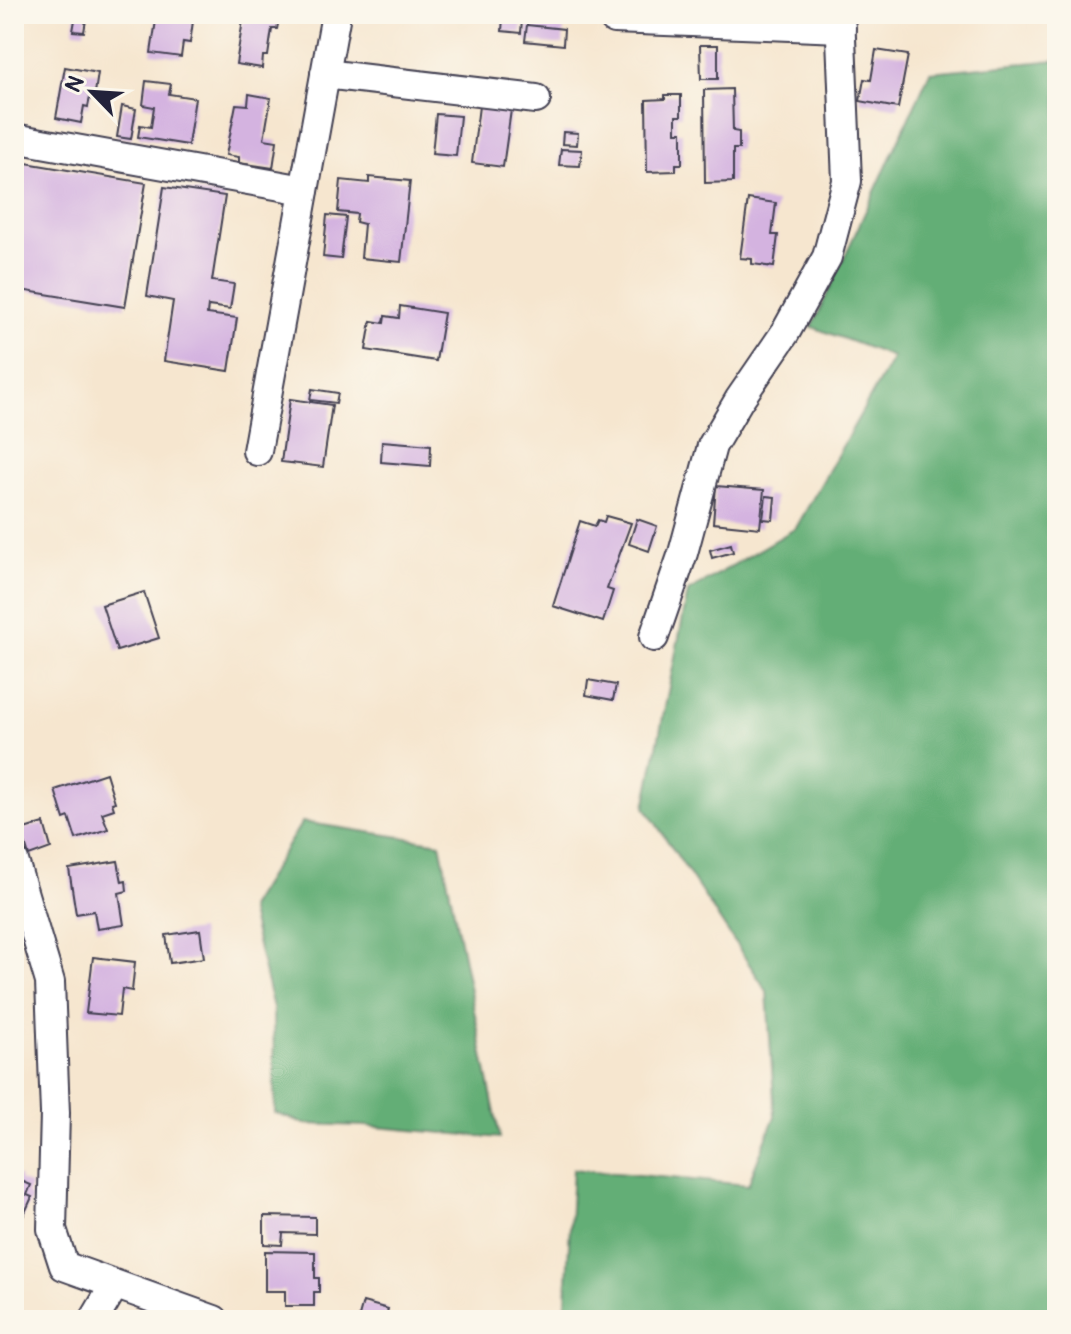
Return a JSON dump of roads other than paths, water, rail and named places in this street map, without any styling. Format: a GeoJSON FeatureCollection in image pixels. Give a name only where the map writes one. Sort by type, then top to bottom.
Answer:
{"type":"FeatureCollection","features":[{"type":"Feature","properties":{"kind":"street"},"geometry":{"type":"LineString","coordinates":[[257,451],[336,14]]}},
{"type":"Feature","properties":{"kind":"street"},"geometry":{"type":"LineString","coordinates":[[614,19],[841,21],[847,181],[827,257],[785,333],[712,446],[683,553],[654,637]]}},
{"type":"Feature","properties":{"kind":"street"},"geometry":{"type":"LineString","coordinates":[[325,74],[536,99]]}},
{"type":"Feature","properties":{"kind":"street"},"geometry":{"type":"LineString","coordinates":[[14,138],[304,190]]}},
{"type":"Feature","properties":{"kind":"street"},"geometry":{"type":"LineString","coordinates":[[14,861],[50,982],[55,1113],[52,1229],[64,1266],[214,1320]]}},
{"type":"Feature","properties":{"kind":"street"},"geometry":{"type":"LineString","coordinates":[[94,1320],[114,1286]]}}]}
